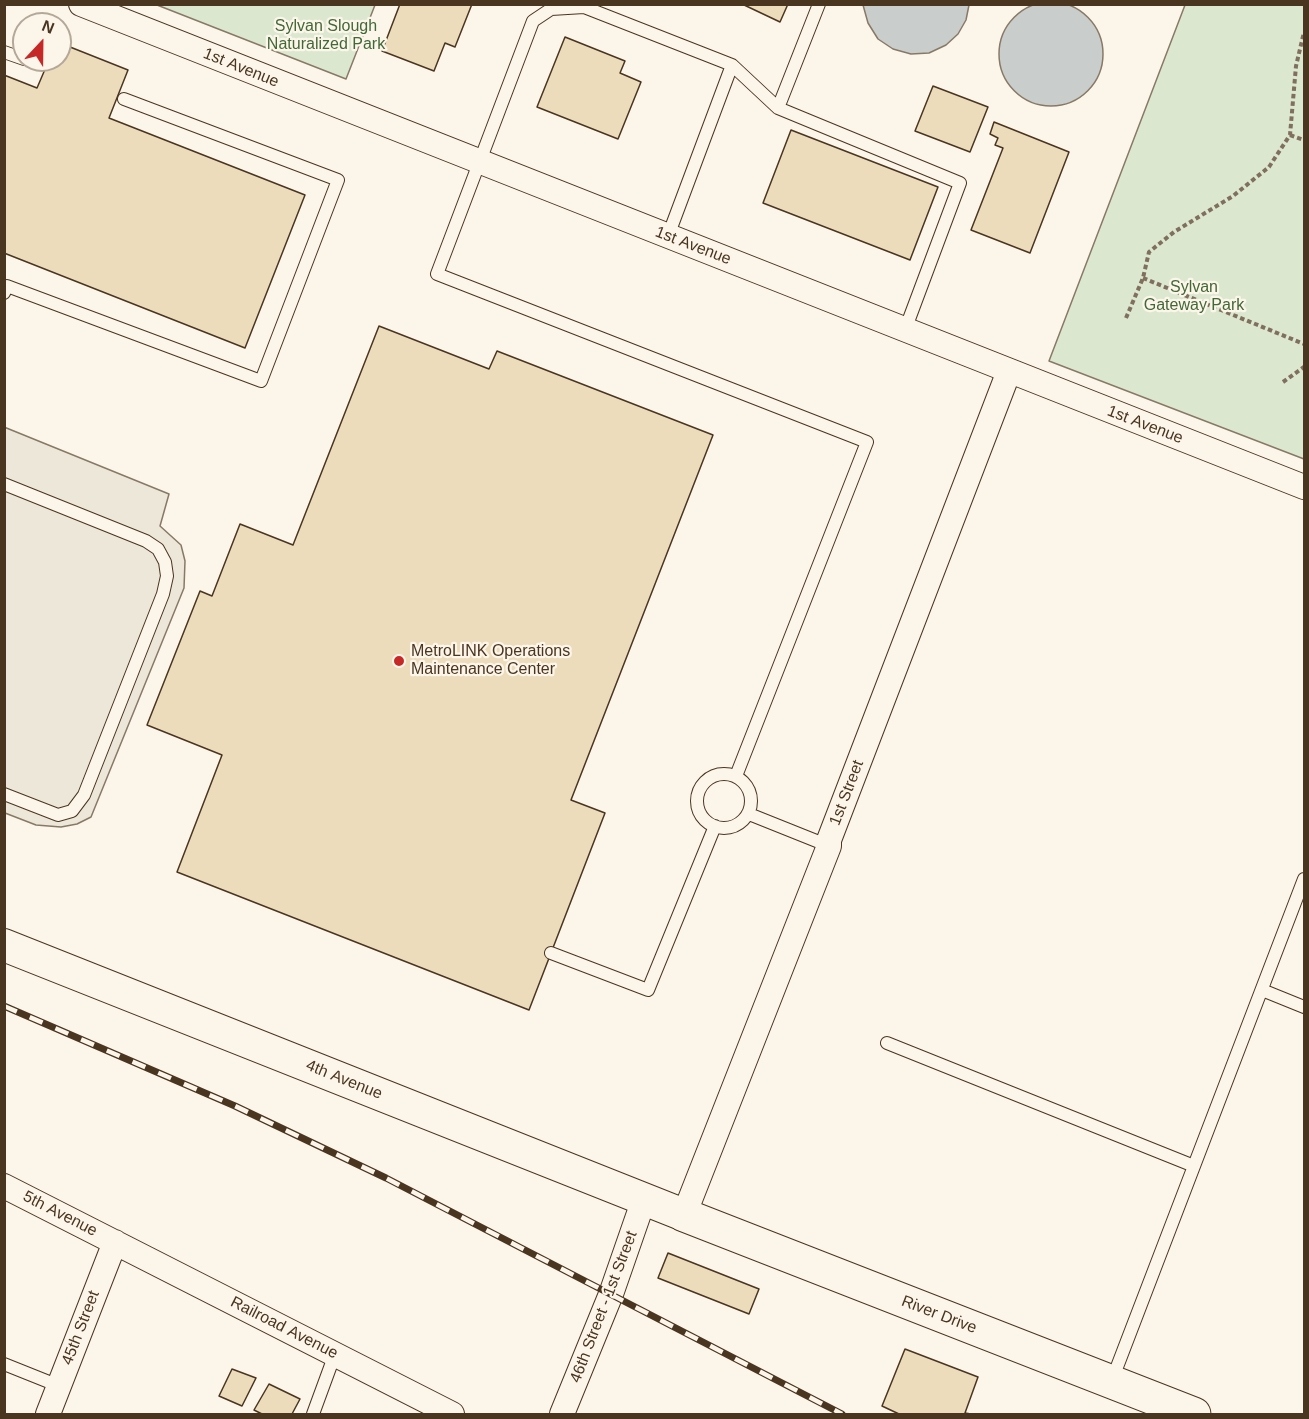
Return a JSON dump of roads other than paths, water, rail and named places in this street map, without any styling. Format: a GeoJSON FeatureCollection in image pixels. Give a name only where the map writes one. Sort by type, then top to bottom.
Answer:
{"type":"FeatureCollection","features":[{"type":"Feature","properties":{"kind":"main road","name":"River Drive"},"geometry":{"type":"LineString","coordinates":[[684,1215],[1194,1414]]}},
{"type":"Feature","properties":{"kind":"street","name":"1st Avenue"},"geometry":{"type":"LineString","coordinates":[[81,4],[1305,487]]}},
{"type":"Feature","properties":{"kind":"street","name":"1st Street"},"geometry":{"type":"LineString","coordinates":[[684,1215],[829,846],[829,840],[1009,371]]}},
{"type":"Feature","properties":{"kind":"street","name":"4th Avenue"},"geometry":{"type":"LineString","coordinates":[[4,945],[684,1215]]}},
{"type":"Feature","properties":{"kind":"street","name":"5th Avenue"},"geometry":{"type":"LineString","coordinates":[[4,1186],[115,1242]]}},
{"type":"Feature","properties":{"kind":"street","name":"46th Street - 1st Street"},"geometry":{"type":"LineString","coordinates":[[562,1414],[611,1294],[644,1199]]}},
{"type":"Feature","properties":{"kind":"street","name":"Railroad Avenue"},"geometry":{"type":"LineString","coordinates":[[115,1242],[452,1414]]}},
{"type":"Feature","properties":{"kind":"street","name":"45th Street"},"geometry":{"type":"LineString","coordinates":[[48,1414],[115,1242]]}},
{"type":"Feature","properties":{"kind":"lane"},"geometry":{"type":"LineString","coordinates":[[778,108],[819,4]]}},
{"type":"Feature","properties":{"kind":"lane"},"geometry":{"type":"LineString","coordinates":[[736,776],[867,442],[437,273],[533,21],[551,9],[584,7],[732,64],[778,108],[960,183],[905,330]]}},
{"type":"Feature","properties":{"kind":"lane"},"geometry":{"type":"LineString","coordinates":[[668,237],[732,64]]}},
{"type":"Feature","properties":{"kind":"lane"},"geometry":{"type":"LineString","coordinates":[[4,293],[7,286],[261,381],[338,180],[124,99]]}},
{"type":"Feature","properties":{"kind":"lane"},"geometry":{"type":"LineString","coordinates":[[4,484],[146,541],[158,549],[165,562],[167,576],[163,594],[84,795],[72,811],[58,815],[4,794]]}},
{"type":"Feature","properties":{"kind":"lane"},"geometry":{"type":"LineString","coordinates":[[718,774],[736,776],[746,783],[752,796],[749,814],[733,827],[721,828],[707,822],[700,814],[696,801],[699,789],[706,780],[718,774]]}},
{"type":"Feature","properties":{"kind":"lane"},"geometry":{"type":"LineString","coordinates":[[749,814],[829,846]]}},
{"type":"Feature","properties":{"kind":"lane"},"geometry":{"type":"LineString","coordinates":[[551,953],[648,990],[715,826]]}},
{"type":"Feature","properties":{"kind":"lane"},"geometry":{"type":"LineString","coordinates":[[1111,1382],[1305,879]]}},
{"type":"Feature","properties":{"kind":"lane"},"geometry":{"type":"LineString","coordinates":[[1262,990],[1305,1007]]}},
{"type":"Feature","properties":{"kind":"lane"},"geometry":{"type":"LineString","coordinates":[[887,1043],[1194,1166]]}},
{"type":"Feature","properties":{"kind":"lane"},"geometry":{"type":"LineString","coordinates":[[312,1414],[335,1354]]}},
{"type":"Feature","properties":{"kind":"lane"},"geometry":{"type":"LineString","coordinates":[[4,1364],[59,1386]]}},
{"type":"Feature","properties":{"kind":"railway"},"geometry":{"type":"LineString","coordinates":[[4,1006],[235,1106],[386,1178],[842,1414]]}},
{"type":"Feature","properties":{"kind":"place","name":"MetroLINK Operations Maintenance Center"},"geometry":{"type":"Point","coordinates":[399,661]}},
{"type":"Feature","properties":{"kind":"park label","name":"Sylvan Slough Naturalized Park"},"geometry":{"type":"Point","coordinates":[326,36]}},
{"type":"Feature","properties":{"kind":"park label","name":"Sylvan Gateway Park"},"geometry":{"type":"Point","coordinates":[1194,297]}}]}
